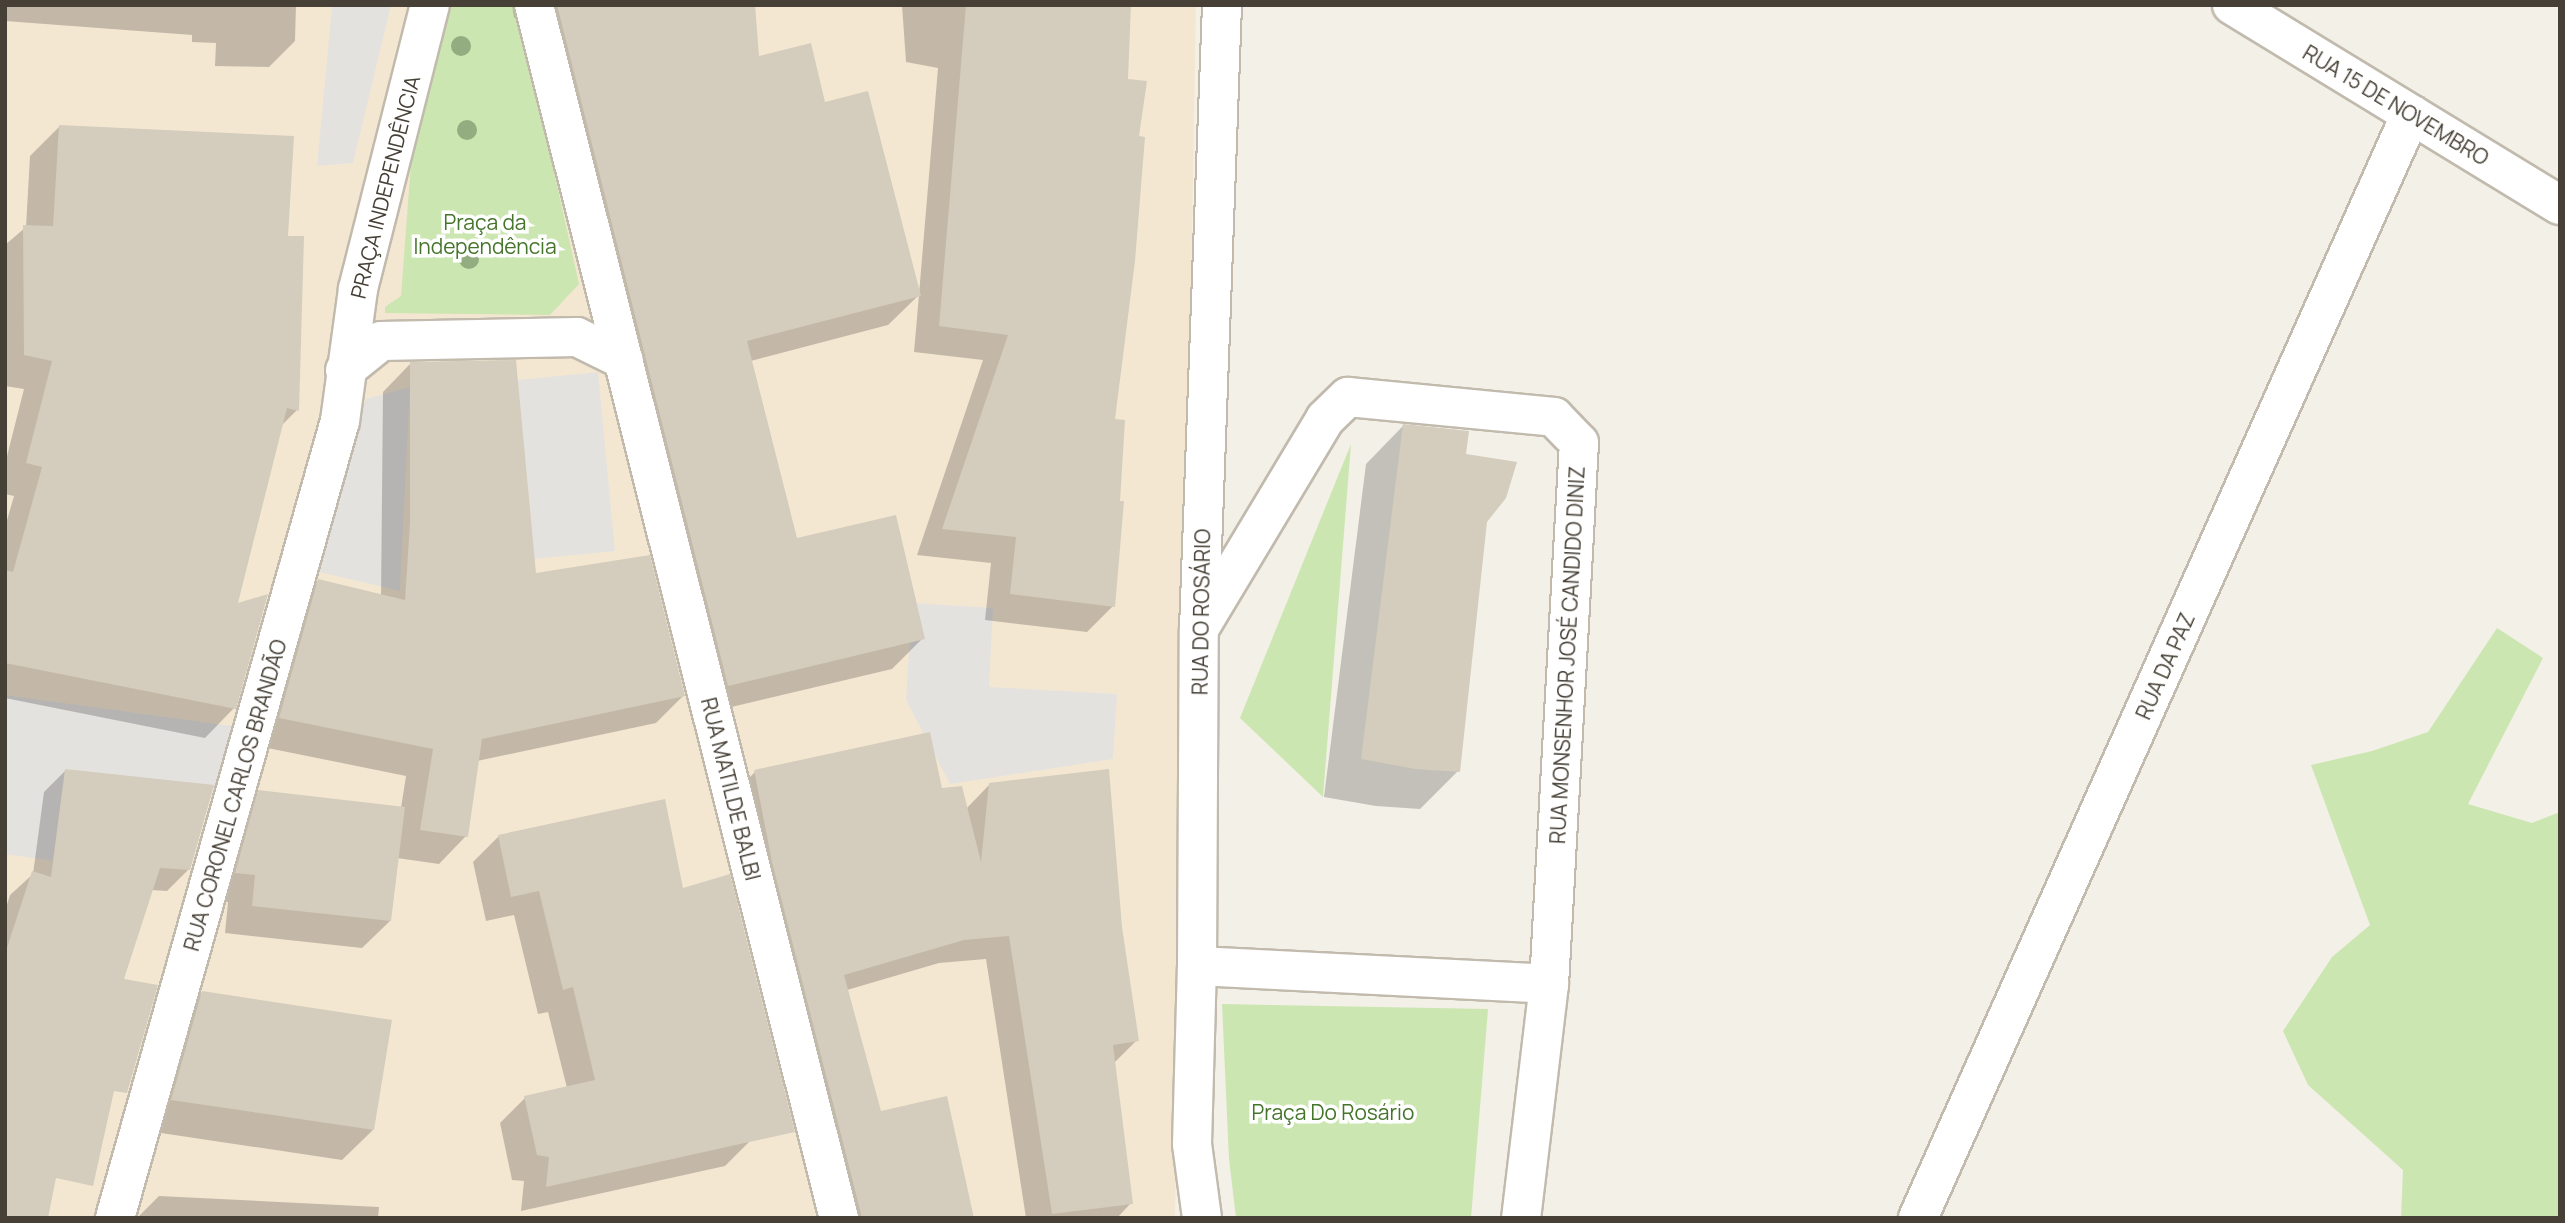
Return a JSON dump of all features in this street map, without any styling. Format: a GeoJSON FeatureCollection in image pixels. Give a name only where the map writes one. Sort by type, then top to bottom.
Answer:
{"type":"FeatureCollection","features":[{"type":"Feature","properties":{"kind":"street","name":"PRAÇA INDEPENDÊNCIA"},"geometry":{"type":"LineString","coordinates":[[345,370],[358,289],[430,5]]}},
{"type":"Feature","properties":{"kind":"street"},"geometry":{"type":"LineString","coordinates":[[534,5],[624,360]]}},
{"type":"Feature","properties":{"kind":"street","name":"RUA DO ROSÁRIO"},"geometry":{"type":"LineString","coordinates":[[1202,1218],[1192,1144],[1197,966],[1199,629],[1222,5]]}},
{"type":"Feature","properties":{"kind":"street","name":"RUA 15 DE NOVEMBRO"},"geometry":{"type":"LineString","coordinates":[[2232,5],[2560,205]]}},
{"type":"Feature","properties":{"kind":"street","name":"RUA DA PAZ"},"geometry":{"type":"LineString","coordinates":[[1918,1218],[2411,114]]}},
{"type":"Feature","properties":{"kind":"street"},"geometry":{"type":"LineString","coordinates":[[358,289],[381,332],[578,329],[608,295]]}},
{"type":"Feature","properties":{"kind":"street"},"geometry":{"type":"LineString","coordinates":[[345,370],[381,341],[577,337],[624,360]]}},
{"type":"Feature","properties":{"kind":"street","name":"RUA MATILDE BALBI"},"geometry":{"type":"LineString","coordinates":[[624,360],[839,1218]]}},
{"type":"Feature","properties":{"kind":"street","name":"RUA CORONEL CARLOS BRANDÃO"},"geometry":{"type":"LineString","coordinates":[[115,1218],[340,421],[345,370]]}},
{"type":"Feature","properties":{"kind":"street","name":"RUA MONSENHOR JOSÉ CANDIDO DINIZ"},"geometry":{"type":"LineString","coordinates":[[1199,629],[1325,419],[1348,397],[1554,417],[1579,443],[1549,984],[1521,1218]]}},
{"type":"Feature","properties":{"kind":"street"},"geometry":{"type":"LineString","coordinates":[[1197,966],[1549,984]]}},
{"type":"Feature","properties":{"kind":"shaded area"},"geometry":{"type":"Polygon","coordinates":[[[5,5],[1196,5],[1175,1218],[5,1218],[5,5]]]}},
{"type":"Feature","properties":{"kind":"shaded area"},"geometry":{"type":"Polygon","coordinates":[[[391,5],[353,163],[317,166],[332,7],[391,5]]]}},
{"type":"Feature","properties":{"kind":"shaded area"},"geometry":{"type":"Polygon","coordinates":[[[598,372],[615,551],[534,559],[518,380],[598,372]]]}},
{"type":"Feature","properties":{"kind":"shaded area"},"geometry":{"type":"Polygon","coordinates":[[[410,387],[400,591],[307,569],[366,399],[410,387]]]}},
{"type":"Feature","properties":{"kind":"shaded area"},"geometry":{"type":"Polygon","coordinates":[[[912,603],[993,608],[989,687],[1117,694],[1113,759],[950,784],[906,700],[912,603]]]}},
{"type":"Feature","properties":{"kind":"shaded area"},"geometry":{"type":"Polygon","coordinates":[[[5,695],[232,726],[223,790],[66,769],[53,861],[5,854],[5,695]]]}},
{"type":"Feature","properties":{"kind":"green space","name":"Praça da Independência"},"geometry":{"type":"Polygon","coordinates":[[[440,5],[517,5],[579,284],[550,315],[385,313],[385,307],[401,296],[417,83],[440,5]]]}},
{"type":"Feature","properties":{"kind":"green space"},"geometry":{"type":"Polygon","coordinates":[[[1351,444],[1323,797],[1240,718],[1351,444]]]}},
{"type":"Feature","properties":{"kind":"green space"},"geometry":{"type":"Polygon","coordinates":[[[2497,628],[2543,658],[2468,804],[2532,823],[2560,812],[2560,1218],[2401,1218],[2403,1170],[2308,1085],[2283,1031],[2332,957],[2370,925],[2311,765],[2372,751],[2428,732],[2497,628]]]}},
{"type":"Feature","properties":{"kind":"green space","name":"Praça Do Rosário"},"geometry":{"type":"Polygon","coordinates":[[[1222,1004],[1488,1009],[1471,1218],[1236,1218],[1229,1159],[1222,1004]]]}},
{"type":"Feature","properties":{"kind":"building"},"geometry":{"type":"Polygon","coordinates":[[[557,5],[755,5],[759,56],[811,43],[825,102],[868,91],[921,296],[747,341],[797,538],[896,515],[925,639],[728,686],[557,5]]]}},
{"type":"Feature","properties":{"kind":"building"},"geometry":{"type":"Polygon","coordinates":[[[966,5],[1131,5],[1128,79],[1147,81],[1139,136],[1145,137],[1135,261],[1115,419],[1125,420],[1120,501],[1124,501],[1115,607],[1010,594],[1016,537],[942,529],[1008,335],[939,326],[966,5]]]}},
{"type":"Feature","properties":{"kind":"building"},"geometry":{"type":"Polygon","coordinates":[[[59,125],[294,136],[288,236],[304,236],[299,411],[287,408],[238,603],[268,594],[236,709],[5,663],[5,570],[13,572],[42,467],[26,463],[52,361],[24,355],[23,225],[53,226],[59,125]]]}},
{"type":"Feature","properties":{"kind":"building"},"geometry":{"type":"Polygon","coordinates":[[[516,360],[536,573],[650,555],[685,696],[482,739],[468,837],[420,830],[433,749],[279,718],[318,579],[405,600],[410,523],[410,362],[516,360]]]}},
{"type":"Feature","properties":{"kind":"building"},"geometry":{"type":"Polygon","coordinates":[[[1403,424],[1469,431],[1466,454],[1517,462],[1506,498],[1487,522],[1460,772],[1415,769],[1361,759],[1403,424]]]}},
{"type":"Feature","properties":{"kind":"building"},"geometry":{"type":"Polygon","coordinates":[[[930,732],[942,788],[962,786],[981,862],[989,783],[1109,769],[1122,927],[1139,1041],[1113,1045],[1133,1204],[1052,1214],[1009,936],[964,940],[844,975],[881,1111],[947,1096],[974,1218],[862,1218],[772,862],[754,770],[930,732]]]}},
{"type":"Feature","properties":{"kind":"building"},"geometry":{"type":"Polygon","coordinates":[[[65,769],[214,785],[190,870],[160,868],[124,979],[158,985],[127,1093],[114,1091],[93,1186],[56,1178],[48,1218],[5,1218],[5,954],[32,871],[51,877],[65,769]]]}},
{"type":"Feature","properties":{"kind":"building"},"geometry":{"type":"Polygon","coordinates":[[[258,790],[405,807],[391,921],[252,906],[255,875],[235,873],[258,790]]]}},
{"type":"Feature","properties":{"kind":"building"},"geometry":{"type":"Polygon","coordinates":[[[665,799],[683,888],[730,874],[795,1132],[546,1187],[549,1157],[537,1155],[524,1096],[595,1080],[573,987],[563,990],[539,891],[511,897],[498,835],[665,799]]]}},
{"type":"Feature","properties":{"kind":"building"},"geometry":{"type":"Polygon","coordinates":[[[202,991],[392,1020],[374,1130],[171,1100],[202,991]]]}}]}
